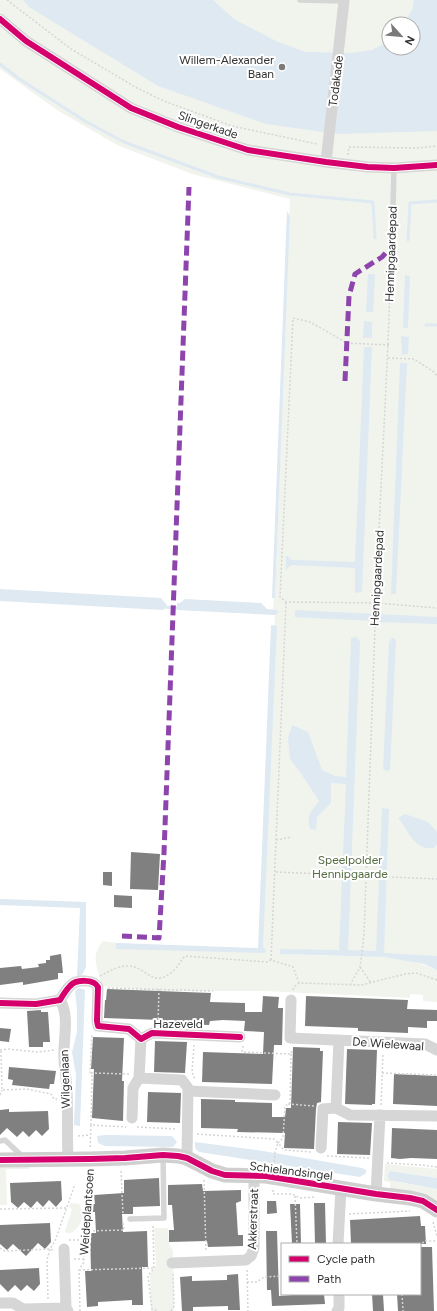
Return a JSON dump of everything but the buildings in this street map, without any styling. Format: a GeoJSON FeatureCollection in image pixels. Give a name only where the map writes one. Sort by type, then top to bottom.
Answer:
{"type":"FeatureCollection","features":[{"type":"Feature","properties":{"kind":"street","name":"Todakade"},"geometry":{"type":"LineString","coordinates":[[326,162],[344,1]]}},
{"type":"Feature","properties":{"kind":"street","name":"Slingerkade"},"geometry":{"type":"LineString","coordinates":[[0,19],[26,41],[131,108],[178,127],[248,150],[326,162],[368,167],[394,168],[437,165]]}},
{"type":"Feature","properties":{"kind":"street"},"geometry":{"type":"LineString","coordinates":[[0,1003],[36,1004],[60,1000],[72,984],[82,982],[95,984],[97,1024]]}},
{"type":"Feature","properties":{"kind":"street","name":"Wilgenlaan"},"geometry":{"type":"LineString","coordinates":[[60,1000],[64,1005],[66,1014],[64,1050],[67,1092],[68,1160]]}},
{"type":"Feature","properties":{"kind":"street"},"geometry":{"type":"LineString","coordinates":[[291,1000],[290,1038],[293,1038]]}},
{"type":"Feature","properties":{"kind":"street","name":"Hazeveld"},"geometry":{"type":"LineString","coordinates":[[97,1024],[98,1026],[103,1027],[129,1029],[141,1039]]}},
{"type":"Feature","properties":{"kind":"street","name":"Hazeveld"},"geometry":{"type":"LineString","coordinates":[[141,1039],[152,1033],[240,1037]]}},
{"type":"Feature","properties":{"kind":"street","name":"De Wielewaal"},"geometry":{"type":"LineString","coordinates":[[293,1038],[425,1044],[437,1050]]}},
{"type":"Feature","properties":{"kind":"street","name":"Hazeveld"},"geometry":{"type":"LineString","coordinates":[[132,1118],[133,1088],[139,1076],[141,1039]]}},
{"type":"Feature","properties":{"kind":"street","name":"De Wielewaal"},"geometry":{"type":"LineString","coordinates":[[336,1108],[339,1040]]}},
{"type":"Feature","properties":{"kind":"street"},"geometry":{"type":"LineString","coordinates":[[139,1076],[182,1080],[192,1091],[275,1095]]}},
{"type":"Feature","properties":{"kind":"street"},"geometry":{"type":"LineString","coordinates":[[187,1158],[187,1133],[192,1091]]}},
{"type":"Feature","properties":{"kind":"street"},"geometry":{"type":"LineString","coordinates":[[321,1148],[322,1109],[336,1108],[350,1115],[437,1116]]}},
{"type":"Feature","properties":{"kind":"street"},"geometry":{"type":"LineString","coordinates":[[376,1194],[380,1115]]}},
{"type":"Feature","properties":{"kind":"street","name":"Schielandsingel"},"geometry":{"type":"LineString","coordinates":[[0,1160],[90,1160],[163,1155],[178,1156],[187,1158],[208,1169],[225,1175],[254,1176],[410,1198],[423,1201],[434,1214]]}},
{"type":"Feature","properties":{"kind":"street","name":"Akkerstraat"},"geometry":{"type":"LineString","coordinates":[[172,1263],[246,1260],[251,1256],[254,1248],[254,1176]]}},
{"type":"Feature","properties":{"kind":"street"},"geometry":{"type":"LineString","coordinates":[[338,1243],[341,1188]]}},
{"type":"Feature","properties":{"kind":"street"},"geometry":{"type":"LineString","coordinates":[[0,1303],[13,1303],[23,1309],[67,1309],[64,1249]]}},
{"type":"Feature","properties":{"kind":"street"},"geometry":{"type":"LineString","coordinates":[[337,1311],[339,1308],[339,1295]]}},
{"type":"Feature","properties":{"kind":"lane"},"geometry":{"type":"LineString","coordinates":[[300,0],[344,1]]}},
{"type":"Feature","properties":{"kind":"lane","name":"Hennipgaardepad"},"geometry":{"type":"LineString","coordinates":[[392,246],[394,168]]}},
{"type":"Feature","properties":{"kind":"lane"},"geometry":{"type":"LineString","coordinates":[[0,1141],[5,1140],[26,1160]]}},
{"type":"Feature","properties":{"kind":"lane"},"geometry":{"type":"LineString","coordinates":[[130,1219],[164,1218],[163,1155]]}},
{"type":"Feature","properties":{"kind":"path"},"geometry":{"type":"LineString","coordinates":[[7,0],[71,50],[137,88],[164,101],[232,126],[328,147]]}},
{"type":"Feature","properties":{"kind":"path"},"geometry":{"type":"LineString","coordinates":[[347,164],[349,147],[417,148],[437,146]]}},
{"type":"Feature","properties":{"kind":"path"},"geometry":{"type":"LineString","coordinates":[[389,345],[347,343],[310,322],[293,318],[280,598],[286,602],[377,603],[437,608]]}},
{"type":"Feature","properties":{"kind":"path"},"geometry":{"type":"LineString","coordinates":[[388,358],[414,359],[437,376]]}},
{"type":"Feature","properties":{"kind":"path"},"geometry":{"type":"LineString","coordinates":[[271,960],[276,872],[286,602]]}},
{"type":"Feature","properties":{"kind":"path"},"geometry":{"type":"LineString","coordinates":[[276,840],[292,837]]}},
{"type":"Feature","properties":{"kind":"path"},"geometry":{"type":"LineString","coordinates":[[276,872],[437,879]]}},
{"type":"Feature","properties":{"kind":"path"},"geometry":{"type":"LineString","coordinates":[[95,984],[113,969],[120,967],[132,966],[154,978],[158,978],[174,971],[185,956],[268,962],[271,960],[293,967],[299,983]]}},
{"type":"Feature","properties":{"kind":"path"},"geometry":{"type":"LineString","coordinates":[[360,967],[371,983]]}},
{"type":"Feature","properties":{"kind":"path"},"geometry":{"type":"LineString","coordinates":[[291,1000],[294,988],[299,983],[361,985],[405,974],[416,973],[437,980]]}},
{"type":"Feature","properties":{"kind":"path"},"geometry":{"type":"LineString","coordinates":[[95,984],[159,989],[213,991]]}},
{"type":"Feature","properties":{"kind":"path"},"geometry":{"type":"LineString","coordinates":[[157,1033],[159,989]]}},
{"type":"Feature","properties":{"kind":"path"},"geometry":{"type":"LineString","coordinates":[[192,1091],[196,1078],[192,1072],[194,1035]]}},
{"type":"Feature","properties":{"kind":"path"},"geometry":{"type":"LineString","coordinates":[[240,1037],[243,1041],[242,1052],[291,1054]]}},
{"type":"Feature","properties":{"kind":"path"},"geometry":{"type":"LineString","coordinates":[[274,1164],[275,1152],[278,1144],[283,1138],[285,1106],[290,1103],[291,1054],[293,1038]]}},
{"type":"Feature","properties":{"kind":"path"},"geometry":{"type":"LineString","coordinates":[[380,1115],[383,1042]]}},
{"type":"Feature","properties":{"kind":"path"},"geometry":{"type":"LineString","coordinates":[[0,1095],[2,1090],[1,1050],[7,1049],[38,1052],[48,1050],[64,1050]]}},
{"type":"Feature","properties":{"kind":"path"},"geometry":{"type":"LineString","coordinates":[[91,1073],[139,1076]]}},
{"type":"Feature","properties":{"kind":"path"},"geometry":{"type":"LineString","coordinates":[[382,1073],[437,1076]]}},
{"type":"Feature","properties":{"kind":"path"},"geometry":{"type":"LineString","coordinates":[[2,1090],[26,1089],[44,1092],[51,1094],[54,1099],[67,1101]]}},
{"type":"Feature","properties":{"kind":"path"},"geometry":{"type":"LineString","coordinates":[[288,1104],[320,1106],[322,1109]]}},
{"type":"Feature","properties":{"kind":"path"},"geometry":{"type":"LineString","coordinates":[[91,1125],[184,1129],[187,1133],[274,1139],[284,1150],[317,1152],[321,1148]]}},
{"type":"Feature","properties":{"kind":"path"},"geometry":{"type":"LineString","coordinates":[[85,1231],[124,1230],[121,1158]]}},
{"type":"Feature","properties":{"kind":"path"},"geometry":{"type":"LineString","coordinates":[[207,1262],[203,1176],[208,1169]]}},
{"type":"Feature","properties":{"kind":"path"},"geometry":{"type":"LineString","coordinates":[[295,1196],[297,1243]]}},
{"type":"Feature","properties":{"kind":"path"},"geometry":{"type":"LineString","coordinates":[[0,1209],[67,1208]]}},
{"type":"Feature","properties":{"kind":"path"},"geometry":{"type":"LineString","coordinates":[[340,1214],[413,1211]]}},
{"type":"Feature","properties":{"kind":"path"},"geometry":{"type":"LineString","coordinates":[[434,1214],[437,1236]]}},
{"type":"Feature","properties":{"kind":"path"},"geometry":{"type":"LineString","coordinates":[[153,1218],[154,1268],[148,1276],[152,1310],[158,1311]]}},
{"type":"Feature","properties":{"kind":"path"},"geometry":{"type":"LineString","coordinates":[[421,1246],[424,1240],[437,1241]]}},
{"type":"Feature","properties":{"kind":"path"},"geometry":{"type":"LineString","coordinates":[[0,1248],[5,1251],[50,1249]]}},
{"type":"Feature","properties":{"kind":"path"},"geometry":{"type":"LineString","coordinates":[[172,1263],[174,1306],[172,1311]]}},
{"type":"Feature","properties":{"kind":"path"},"geometry":{"type":"LineString","coordinates":[[78,1270],[154,1268]]}},
{"type":"Feature","properties":{"kind":"path"},"geometry":{"type":"LineString","coordinates":[[247,1282],[257,1282],[264,1277],[281,1276]]}},
{"type":"Feature","properties":{"kind":"path"},"geometry":{"type":"LineString","coordinates":[[402,1295],[403,1311]]}},
{"type":"Feature","properties":{"kind":"green space","name":"Speelpolder Hennipgaarde"},"geometry":{"type":"Polygon","coordinates":[[[0,0],[437,0],[437,958],[280,953],[319,956],[380,957],[419,963],[437,970],[437,1002],[423,1001],[423,995],[410,994],[410,998],[264,991],[157,991],[101,986],[96,963],[96,953],[103,941],[259,951],[275,615],[275,610],[273,610],[275,598],[290,199],[192,174],[117,145],[57,110],[0,69],[0,0]]]}},
{"type":"Feature","properties":{"kind":"green space"},"geometry":{"type":"Polygon","coordinates":[[[385,1164],[437,1169],[437,1178],[391,1171],[388,1175],[398,1182],[437,1189],[437,1204],[390,1190],[390,1182],[384,1181],[385,1164]]]}},
{"type":"Feature","properties":{"kind":"green space"},"geometry":{"type":"Polygon","coordinates":[[[0,1165],[30,1165],[29,1169],[6,1169],[7,1205],[0,1205],[0,1165]]]}},
{"type":"Feature","properties":{"kind":"green space"},"geometry":{"type":"Polygon","coordinates":[[[70,1203],[79,1204],[82,1216],[80,1224],[75,1230],[71,1233],[67,1233],[65,1231],[72,1209],[69,1207],[70,1203]]]}},
{"type":"Feature","properties":{"kind":"green space"},"geometry":{"type":"Polygon","coordinates":[[[154,1228],[168,1228],[169,1245],[173,1250],[174,1310],[172,1311],[151,1311],[150,1275],[156,1266],[154,1228]]]}},
{"type":"Feature","properties":{"kind":"shaded area","name":"Willem-Alexander Baan"},"geometry":{"type":"Polygon","coordinates":[[[23,0],[213,0],[234,19],[278,42],[306,52],[351,53],[372,50],[381,45],[381,56],[421,56],[421,16],[408,16],[413,8],[414,0],[437,0],[437,131],[338,134],[266,124],[158,86],[29,7],[23,0]]]}},
{"type":"Feature","properties":{"kind":"shaded area"},"geometry":{"type":"Polygon","coordinates":[[[287,211],[290,216],[275,598],[272,598],[287,211]]]}},
{"type":"Feature","properties":{"kind":"shaded area"},"geometry":{"type":"Polygon","coordinates":[[[368,274],[375,274],[373,312],[366,312],[368,274]]]}},
{"type":"Feature","properties":{"kind":"shaded area"},"geometry":{"type":"Polygon","coordinates":[[[405,275],[410,276],[408,328],[403,328],[405,275]]]}},
{"type":"Feature","properties":{"kind":"shaded area"},"geometry":{"type":"Polygon","coordinates":[[[364,321],[372,322],[372,338],[363,338],[364,321]]]}},
{"type":"Feature","properties":{"kind":"shaded area"},"geometry":{"type":"Polygon","coordinates":[[[401,336],[409,337],[408,354],[402,355],[401,336]]]}},
{"type":"Feature","properties":{"kind":"shaded area"},"geometry":{"type":"Polygon","coordinates":[[[364,347],[372,347],[362,592],[355,593],[355,568],[291,565],[286,570],[286,555],[292,560],[355,562],[364,347]]]}},
{"type":"Feature","properties":{"kind":"shaded area"},"geometry":{"type":"Polygon","coordinates":[[[400,363],[407,363],[396,594],[391,594],[400,363]]]}},
{"type":"Feature","properties":{"kind":"shaded area"},"geometry":{"type":"Polygon","coordinates":[[[0,589],[161,598],[167,605],[163,610],[0,601],[0,589]]]}},
{"type":"Feature","properties":{"kind":"shaded area"},"geometry":{"type":"Polygon","coordinates":[[[185,599],[261,603],[267,609],[277,610],[278,613],[275,615],[177,610],[177,603],[180,603],[185,599]]]}},
{"type":"Feature","properties":{"kind":"shaded area"},"geometry":{"type":"Polygon","coordinates":[[[295,610],[374,614],[373,621],[295,617],[295,610]]]}},
{"type":"Feature","properties":{"kind":"shaded area"},"geometry":{"type":"Polygon","coordinates":[[[379,614],[437,617],[437,624],[378,622],[379,614]]]}},
{"type":"Feature","properties":{"kind":"shaded area"},"geometry":{"type":"Polygon","coordinates":[[[271,625],[277,626],[263,947],[266,950],[265,953],[116,949],[116,943],[258,948],[271,625]]]}},
{"type":"Feature","properties":{"kind":"shaded area"},"geometry":{"type":"Polygon","coordinates":[[[357,637],[360,642],[348,950],[376,951],[382,808],[389,809],[384,953],[437,956],[437,970],[424,964],[384,957],[280,954],[280,949],[339,950],[346,784],[331,783],[331,803],[317,817],[316,830],[310,829],[309,817],[319,801],[290,759],[288,738],[292,725],[308,732],[322,770],[335,776],[346,777],[351,638],[357,637]]]}},
{"type":"Feature","properties":{"kind":"shaded area"},"geometry":{"type":"Polygon","coordinates":[[[392,638],[395,638],[396,642],[390,770],[387,771],[383,769],[389,642],[392,638]]]}},
{"type":"Feature","properties":{"kind":"shaded area"},"geometry":{"type":"Polygon","coordinates":[[[405,814],[428,822],[437,832],[437,844],[434,848],[421,846],[413,839],[398,818],[405,814]]]}},
{"type":"Feature","properties":{"kind":"shaded area"},"geometry":{"type":"Polygon","coordinates":[[[0,899],[86,902],[86,967],[82,975],[77,977],[80,908],[0,905],[0,899]]]}},
{"type":"Feature","properties":{"kind":"shaded area"},"geometry":{"type":"Polygon","coordinates":[[[79,988],[85,990],[80,1126],[74,1125],[76,1075],[72,1052],[77,1032],[75,991],[79,988]]]}},
{"type":"Feature","properties":{"kind":"shaded area"},"geometry":{"type":"Polygon","coordinates":[[[97,1136],[172,1136],[177,1142],[173,1147],[105,1146],[98,1143],[97,1136]]]}},
{"type":"Feature","properties":{"kind":"shaded area"},"geometry":{"type":"Polygon","coordinates":[[[195,1142],[263,1151],[362,1168],[366,1170],[366,1173],[360,1177],[199,1152],[195,1148],[195,1142]]]}},
{"type":"Feature","properties":{"kind":"shaded area"},"geometry":{"type":"Polygon","coordinates":[[[390,1171],[437,1178],[437,1189],[389,1180],[388,1175],[390,1171]]]}},
{"type":"Feature","properties":{"kind":"waterway"},"geometry":{"type":"LineString","coordinates":[[0,64],[18,78],[85,121],[124,142],[218,177],[290,194],[373,202],[375,238]]}},
{"type":"Feature","properties":{"kind":"waterway"},"geometry":{"type":"LineString","coordinates":[[408,240],[410,203],[437,201]]}},
{"type":"Feature","properties":{"kind":"waterway"},"geometry":{"type":"LineString","coordinates":[[426,325],[437,325]]}},
{"type":"Feature","properties":{"kind":"waterway"},"geometry":{"type":"LineString","coordinates":[[162,607],[180,608]]}},
{"type":"Feature","properties":{"kind":"marked path"},"geometry":{"type":"LineString","coordinates":[[122,936],[159,938],[164,853],[189,187]]}},
{"type":"Feature","properties":{"kind":"marked path"},"geometry":{"type":"LineString","coordinates":[[345,381],[349,296],[355,274],[382,257],[392,246]]}},
{"type":"Feature","properties":{"kind":"cycle path"},"geometry":{"type":"LineString","coordinates":[[0,19],[26,41],[131,108],[178,127],[248,150],[326,162],[368,167],[394,168],[437,165]]}},
{"type":"Feature","properties":{"kind":"cycle path"},"geometry":{"type":"LineString","coordinates":[[0,1003],[36,1004],[60,1000],[67,989],[76,982],[89,981],[93,982],[98,987],[98,1026],[129,1029],[141,1039],[152,1033],[240,1037]]}},
{"type":"Feature","properties":{"kind":"cycle path"},"geometry":{"type":"LineString","coordinates":[[0,1160],[125,1158],[163,1155],[178,1156],[187,1158],[212,1171],[225,1175],[266,1176],[410,1198],[423,1201],[437,1210]]}},
{"type":"Feature","properties":{"kind":"place","name":"Willem-Alexander Baan"},"geometry":{"type":"Point","coordinates":[282,67]}}]}
